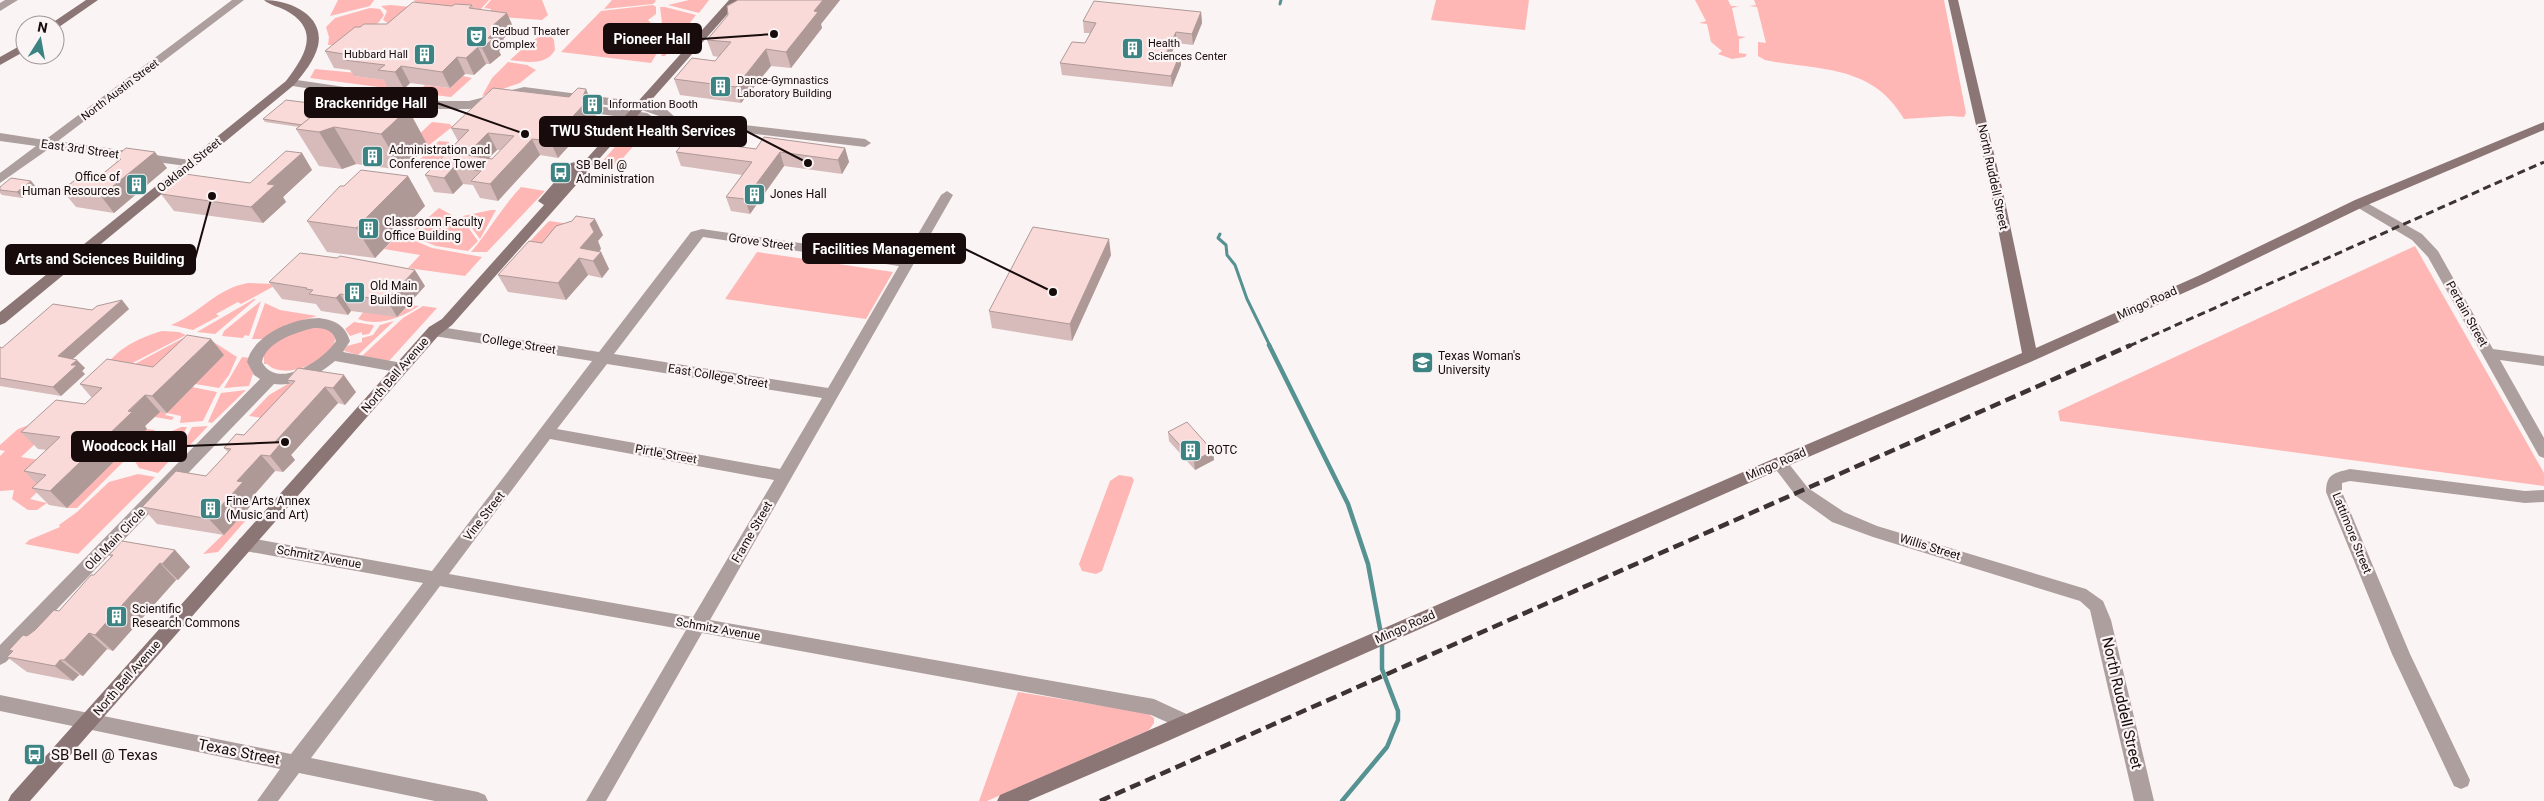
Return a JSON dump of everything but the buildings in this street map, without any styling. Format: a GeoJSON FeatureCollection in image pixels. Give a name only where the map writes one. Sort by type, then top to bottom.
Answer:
{"type":"FeatureCollection","features":[{"type":"Feature","properties":{"kind":"street"},"geometry":{"type":"LineString","coordinates":[[0,8],[13,0]]}},
{"type":"Feature","properties":{"kind":"street"},"geometry":{"type":"LineString","coordinates":[[65,18],[93,0]]}},
{"type":"Feature","properties":{"kind":"street","name":"North Austin Street"},"geometry":{"type":"LineString","coordinates":[[0,179],[239,0]]}},
{"type":"Feature","properties":{"kind":"street","name":"Oakland Street"},"geometry":{"type":"LineString","coordinates":[[0,320],[290,83],[305,64],[312,50],[314,35],[305,19],[293,9],[269,0]]}},
{"type":"Feature","properties":{"kind":"street","name":"North Bell Avenue"},"geometry":{"type":"LineString","coordinates":[[631,110],[723,0]]}},
{"type":"Feature","properties":{"kind":"street","name":"North Bell Avenue"},"geometry":{"type":"LineString","coordinates":[[18,801],[402,368],[434,331],[435,321],[735,0]]}},
{"type":"Feature","properties":{"kind":"street","name":"North Ruddell Street"},"geometry":{"type":"LineString","coordinates":[[1953,0],[1997,192],[2030,356]]}},
{"type":"Feature","properties":{"kind":"street"},"geometry":{"type":"LineString","coordinates":[[0,62],[15,52]]}},
{"type":"Feature","properties":{"kind":"street"},"geometry":{"type":"LineString","coordinates":[[290,83],[440,105],[469,105],[524,91],[548,94],[560,103],[631,110],[664,116],[672,120],[864,143]]}},
{"type":"Feature","properties":{"kind":"street","name":"Mingo Road"},"geometry":{"type":"LineString","coordinates":[[1007,801],[1187,724],[1779,463],[2030,356],[2203,279],[2360,203],[2544,126]]}},
{"type":"Feature","properties":{"kind":"street","name":"East 3rd Street"},"geometry":{"type":"LineString","coordinates":[[0,137],[190,164]]}},
{"type":"Feature","properties":{"kind":"street","name":"Frame Street"},"geometry":{"type":"LineString","coordinates":[[596,801],[948,195]]}},
{"type":"Feature","properties":{"kind":"street","name":"Pertain Street"},"geometry":{"type":"LineString","coordinates":[[2360,203],[2417,237],[2432,254],[2544,452]]}},
{"type":"Feature","properties":{"kind":"street","name":"Grove Street"},"geometry":{"type":"LineString","coordinates":[[702,233],[908,263]]}},
{"type":"Feature","properties":{"kind":"street","name":"Vine Street"},"geometry":{"type":"LineString","coordinates":[[267,801],[696,235],[702,233]]}},
{"type":"Feature","properties":{"kind":"street"},"geometry":{"type":"LineString","coordinates":[[314,323],[333,326],[339,330],[343,341],[334,356],[318,368],[284,378],[271,377],[258,371],[255,364],[256,357],[266,343],[292,328],[314,323]]}},
{"type":"Feature","properties":{"kind":"street","name":"College Street"},"geometry":{"type":"LineString","coordinates":[[434,331],[604,357]]}},
{"type":"Feature","properties":{"kind":"street"},"geometry":{"type":"LineString","coordinates":[[2488,353],[2544,361]]}},
{"type":"Feature","properties":{"kind":"street"},"geometry":{"type":"LineString","coordinates":[[334,356],[402,368]]}},
{"type":"Feature","properties":{"kind":"street","name":"East College Street"},"geometry":{"type":"LineString","coordinates":[[604,357],[832,394]]}},
{"type":"Feature","properties":{"kind":"street","name":"Old Main Circle"},"geometry":{"type":"LineString","coordinates":[[0,657],[271,377]]}},
{"type":"Feature","properties":{"kind":"street","name":"Pirtle Street"},"geometry":{"type":"LineString","coordinates":[[546,433],[785,476]]}},
{"type":"Feature","properties":{"kind":"street","name":"Willis Street"},"geometry":{"type":"LineString","coordinates":[[1779,463],[1802,492],[1838,517],[1873,530],[2075,590],[2086,596],[2097,606]]}},
{"type":"Feature","properties":{"kind":"street","name":"Lattimore Street"},"geometry":{"type":"LineString","coordinates":[[2461,780],[2424,698],[2401,654],[2334,492],[2334,482],[2337,478],[2350,475],[2525,497],[2544,496]]}},
{"type":"Feature","properties":{"kind":"street","name":"Schmitz Avenue"},"geometry":{"type":"LineString","coordinates":[[245,544],[1154,707],[1187,724]]}},
{"type":"Feature","properties":{"kind":"street","name":"North Ruddell Street"},"geometry":{"type":"LineString","coordinates":[[2097,606],[2102,620],[2144,801]]}},
{"type":"Feature","properties":{"kind":"street","name":"Texas Street"},"geometry":{"type":"LineString","coordinates":[[0,703],[478,801]]}},
{"type":"Feature","properties":{"kind":"shaded area"},"geometry":{"type":"Polygon","coordinates":[[[338,0],[374,0],[370,6],[330,16],[338,0]]]}},
{"type":"Feature","properties":{"kind":"shaded area"},"geometry":{"type":"Polygon","coordinates":[[[414,0],[489,0],[480,10],[417,5],[414,0]]]}},
{"type":"Feature","properties":{"kind":"shaded area"},"geometry":{"type":"Polygon","coordinates":[[[491,0],[542,0],[548,15],[542,20],[501,17],[490,13],[491,9],[484,8],[491,0]]]}},
{"type":"Feature","properties":{"kind":"shaded area"},"geometry":{"type":"Polygon","coordinates":[[[612,0],[656,1],[653,4],[604,9],[612,0]]]}},
{"type":"Feature","properties":{"kind":"shaded area"},"geometry":{"type":"Polygon","coordinates":[[[689,0],[709,0],[699,13],[668,5],[689,0]]]}},
{"type":"Feature","properties":{"kind":"shaded area"},"geometry":{"type":"Polygon","coordinates":[[[1436,0],[1529,0],[1525,30],[1431,20],[1436,0]]]}},
{"type":"Feature","properties":{"kind":"shaded area"},"geometry":{"type":"Polygon","coordinates":[[[1695,0],[1728,0],[1731,6],[1739,6],[1732,8],[1738,36],[1746,37],[1739,39],[1739,53],[1747,54],[1745,57],[1732,59],[1718,54],[1722,51],[1711,42],[1707,24],[1699,23],[1706,21],[1695,0]]]}},
{"type":"Feature","properties":{"kind":"shaded area"},"geometry":{"type":"Polygon","coordinates":[[[1754,0],[1944,0],[1966,113],[1964,117],[1904,119],[1891,101],[1876,88],[1860,79],[1824,69],[1765,60],[1758,56],[1758,42],[1766,43],[1757,7],[1749,6],[1756,5],[1754,0]]]}},
{"type":"Feature","properties":{"kind":"shaded area"},"geometry":{"type":"Polygon","coordinates":[[[653,5],[656,7],[656,14],[648,20],[652,24],[659,24],[662,34],[655,40],[662,45],[651,63],[561,52],[601,11],[653,5]]]}},
{"type":"Feature","properties":{"kind":"shaded area"},"geometry":{"type":"Polygon","coordinates":[[[381,6],[412,7],[389,24],[383,20],[387,11],[381,6]]]}},
{"type":"Feature","properties":{"kind":"shaded area"},"geometry":{"type":"Polygon","coordinates":[[[660,7],[696,15],[665,56],[661,56],[668,44],[666,33],[673,27],[670,24],[662,23],[660,7]]]}},
{"type":"Feature","properties":{"kind":"shaded area"},"geometry":{"type":"Polygon","coordinates":[[[370,8],[380,9],[384,15],[374,27],[360,37],[336,45],[328,45],[329,37],[326,27],[335,18],[370,8]]]}},
{"type":"Feature","properties":{"kind":"shaded area"},"geometry":{"type":"Polygon","coordinates":[[[548,31],[554,40],[555,50],[546,59],[535,62],[510,60],[529,43],[548,31]]]}},
{"type":"Feature","properties":{"kind":"shaded area"},"geometry":{"type":"Polygon","coordinates":[[[508,62],[527,65],[536,70],[520,83],[482,96],[492,78],[508,62]]]}},
{"type":"Feature","properties":{"kind":"shaded area"},"geometry":{"type":"Polygon","coordinates":[[[315,69],[357,73],[354,76],[394,81],[386,88],[310,78],[315,69]]]}},
{"type":"Feature","properties":{"kind":"shaded area"},"geometry":{"type":"Polygon","coordinates":[[[463,76],[472,78],[451,97],[417,93],[425,85],[450,88],[463,76]]]}},
{"type":"Feature","properties":{"kind":"shaded area"},"geometry":{"type":"Polygon","coordinates":[[[432,122],[450,124],[452,127],[428,146],[410,143],[432,122]]]}},
{"type":"Feature","properties":{"kind":"shaded area"},"geometry":{"type":"Polygon","coordinates":[[[621,140],[637,142],[617,165],[600,164],[621,140]]]}},
{"type":"Feature","properties":{"kind":"shaded area"},"geometry":{"type":"Polygon","coordinates":[[[439,141],[449,142],[446,155],[437,160],[441,164],[435,168],[412,167],[439,141]]]}},
{"type":"Feature","properties":{"kind":"shaded area"},"geometry":{"type":"Polygon","coordinates":[[[521,187],[545,191],[487,252],[471,252],[508,203],[521,187]]]}},
{"type":"Feature","properties":{"kind":"shaded area"},"geometry":{"type":"Polygon","coordinates":[[[439,208],[452,215],[449,219],[414,230],[439,208]]]}},
{"type":"Feature","properties":{"kind":"shaded area"},"geometry":{"type":"Polygon","coordinates":[[[496,210],[480,239],[463,216],[496,210]]]}},
{"type":"Feature","properties":{"kind":"shaded area"},"geometry":{"type":"Polygon","coordinates":[[[462,219],[478,241],[468,251],[436,246],[410,236],[439,223],[462,219]]]}},
{"type":"Feature","properties":{"kind":"shaded area"},"geometry":{"type":"Polygon","coordinates":[[[548,222],[576,225],[516,256],[548,222]]]}},
{"type":"Feature","properties":{"kind":"shaded area"},"geometry":{"type":"Polygon","coordinates":[[[396,237],[413,240],[432,248],[482,257],[465,276],[408,268],[420,255],[384,249],[396,237]]]}},
{"type":"Feature","properties":{"kind":"shaded area"},"geometry":{"type":"Polygon","coordinates":[[[2415,246],[2544,473],[2544,486],[2060,421],[2058,411],[2415,246]]]}},
{"type":"Feature","properties":{"kind":"shaded area"},"geometry":{"type":"Polygon","coordinates":[[[757,252],[893,272],[866,319],[725,299],[757,252]]]}},
{"type":"Feature","properties":{"kind":"shaded area"},"geometry":{"type":"Polygon","coordinates":[[[248,283],[278,284],[241,304],[238,302],[216,314],[219,316],[193,330],[171,325],[227,290],[248,283]]]}},
{"type":"Feature","properties":{"kind":"shaded area"},"geometry":{"type":"Polygon","coordinates":[[[256,299],[215,334],[197,332],[256,299]]]}},
{"type":"Feature","properties":{"kind":"shaded area"},"geometry":{"type":"Polygon","coordinates":[[[261,301],[249,336],[245,335],[243,338],[222,336],[224,331],[261,301]]]}},
{"type":"Feature","properties":{"kind":"shaded area"},"geometry":{"type":"Polygon","coordinates":[[[265,303],[280,310],[317,316],[286,325],[265,339],[252,339],[265,303]]]}},
{"type":"Feature","properties":{"kind":"shaded area"},"geometry":{"type":"Polygon","coordinates":[[[408,305],[419,306],[397,317],[408,305]]]}},
{"type":"Feature","properties":{"kind":"shaded area"},"geometry":{"type":"Polygon","coordinates":[[[368,306],[397,317],[381,322],[358,319],[368,306]]]}},
{"type":"Feature","properties":{"kind":"shaded area"},"geometry":{"type":"Polygon","coordinates":[[[423,306],[437,308],[389,361],[362,356],[403,318],[423,306]]]}},
{"type":"Feature","properties":{"kind":"shaded area"},"geometry":{"type":"Polygon","coordinates":[[[394,321],[358,355],[344,351],[347,346],[362,342],[362,338],[373,335],[380,325],[394,321]]]}},
{"type":"Feature","properties":{"kind":"shaded area"},"geometry":{"type":"Polygon","coordinates":[[[354,322],[374,326],[369,334],[362,335],[362,332],[350,336],[345,329],[354,322]]]}},
{"type":"Feature","properties":{"kind":"shaded area"},"geometry":{"type":"Polygon","coordinates":[[[311,326],[330,329],[335,338],[333,346],[327,354],[308,366],[285,371],[264,364],[264,353],[277,338],[311,326]]]}},
{"type":"Feature","properties":{"kind":"shaded area"},"geometry":{"type":"Polygon","coordinates":[[[162,331],[179,332],[186,335],[102,379],[110,361],[117,354],[134,342],[162,331]]]}},
{"type":"Feature","properties":{"kind":"shaded area"},"geometry":{"type":"Polygon","coordinates":[[[187,336],[174,371],[131,366],[187,336]]]}},
{"type":"Feature","properties":{"kind":"shaded area"},"geometry":{"type":"Polygon","coordinates":[[[212,341],[237,357],[229,375],[219,388],[195,384],[212,341]]]}},
{"type":"Feature","properties":{"kind":"shaded area"},"geometry":{"type":"Polygon","coordinates":[[[242,357],[250,358],[253,374],[249,386],[224,388],[242,357]]]}},
{"type":"Feature","properties":{"kind":"shaded area"},"geometry":{"type":"Polygon","coordinates":[[[291,382],[292,386],[269,419],[249,416],[269,395],[291,382]]]}},
{"type":"Feature","properties":{"kind":"shaded area"},"geometry":{"type":"Polygon","coordinates":[[[192,387],[217,392],[203,421],[180,423],[181,416],[167,413],[165,415],[174,417],[172,420],[155,417],[152,410],[192,387]]]}},
{"type":"Feature","properties":{"kind":"shaded area"},"geometry":{"type":"Polygon","coordinates":[[[246,390],[212,423],[208,422],[221,393],[246,390]]]}},
{"type":"Feature","properties":{"kind":"shaded area"},"geometry":{"type":"Polygon","coordinates":[[[73,409],[21,457],[45,461],[76,454],[30,499],[47,503],[37,510],[28,510],[12,499],[14,490],[0,491],[0,456],[5,451],[0,450],[0,445],[18,429],[73,409]]]}},
{"type":"Feature","properties":{"kind":"shaded area"},"geometry":{"type":"Polygon","coordinates":[[[208,426],[174,462],[192,427],[208,426]]]}},
{"type":"Feature","properties":{"kind":"shaded area"},"geometry":{"type":"Polygon","coordinates":[[[181,427],[187,427],[171,459],[158,473],[139,468],[133,458],[157,434],[170,432],[181,427]]]}},
{"type":"Feature","properties":{"kind":"shaded area"},"geometry":{"type":"Polygon","coordinates":[[[147,429],[155,430],[77,508],[67,508],[147,429]]]}},
{"type":"Feature","properties":{"kind":"shaded area"},"geometry":{"type":"Polygon","coordinates":[[[138,474],[155,477],[78,554],[25,544],[29,540],[60,527],[59,525],[77,512],[109,482],[138,474]]]}},
{"type":"Feature","properties":{"kind":"shaded area"},"geometry":{"type":"Polygon","coordinates":[[[1119,475],[1132,477],[1134,480],[1102,571],[1096,574],[1082,571],[1079,564],[1110,481],[1119,475]]]}},
{"type":"Feature","properties":{"kind":"shaded area"},"geometry":{"type":"Polygon","coordinates":[[[239,519],[246,520],[218,552],[203,554],[239,519]]]}},
{"type":"Feature","properties":{"kind":"shaded area"},"geometry":{"type":"Polygon","coordinates":[[[1018,692],[1147,713],[1154,718],[1154,723],[1149,730],[987,801],[979,801],[1018,692]]]}},
{"type":"Feature","properties":{"kind":"waterway"},"geometry":{"type":"LineString","coordinates":[[1280,4],[1281,0]]}},
{"type":"Feature","properties":{"kind":"waterway"},"geometry":{"type":"LineString","coordinates":[[1220,234],[1218,238],[1226,245],[1227,255],[1235,265],[1247,299],[1270,346]]}},
{"type":"Feature","properties":{"kind":"waterway"},"geometry":{"type":"LineString","coordinates":[[1269,345],[1348,504],[1368,564],[1381,634]]}},
{"type":"Feature","properties":{"kind":"waterway"},"geometry":{"type":"LineString","coordinates":[[1342,801],[1387,747],[1398,720],[1398,711],[1382,669],[1382,641]]}},
{"type":"Feature","properties":{"kind":"railway"},"geometry":{"type":"LineString","coordinates":[[2129,346],[2544,162]]}},
{"type":"Feature","properties":{"kind":"railway"},"geometry":{"type":"LineString","coordinates":[[1100,801],[2131,345]]}},
{"type":"Feature","properties":{"kind":"place","name":"Pioneer Hall"},"geometry":{"type":"Point","coordinates":[774,34]}},
{"type":"Feature","properties":{"kind":"place","name":"Redbud Theater Complex"},"geometry":{"type":"Point","coordinates":[476,37]}},
{"type":"Feature","properties":{"kind":"place","name":"Health Sciences Center"},"geometry":{"type":"Point","coordinates":[1132,49]}},
{"type":"Feature","properties":{"kind":"place","name":"Hubbard Hall"},"geometry":{"type":"Point","coordinates":[424,54]}},
{"type":"Feature","properties":{"kind":"place","name":"Dance-Gymnastics Laboratory Building"},"geometry":{"type":"Point","coordinates":[721,86]}},
{"type":"Feature","properties":{"kind":"place","name":"Information Booth"},"geometry":{"type":"Point","coordinates":[593,104]}},
{"type":"Feature","properties":{"kind":"place","name":"Brackenridge Hall"},"geometry":{"type":"Point","coordinates":[525,134]}},
{"type":"Feature","properties":{"kind":"place","name":"Administration and Conference Tower"},"geometry":{"type":"Point","coordinates":[373,157]}},
{"type":"Feature","properties":{"kind":"place","name":"TWU Student Health Services"},"geometry":{"type":"Point","coordinates":[808,163]}},
{"type":"Feature","properties":{"kind":"place","name":"SB Bell @ Administration"},"geometry":{"type":"Point","coordinates":[560,172]}},
{"type":"Feature","properties":{"kind":"place","name":"Office of Human Resources"},"geometry":{"type":"Point","coordinates":[136,184]}},
{"type":"Feature","properties":{"kind":"place","name":"Jones Hall"},"geometry":{"type":"Point","coordinates":[754,194]}},
{"type":"Feature","properties":{"kind":"place","name":"Arts and Sciences Building"},"geometry":{"type":"Point","coordinates":[212,196]}},
{"type":"Feature","properties":{"kind":"place","name":"Classroom Faculty Office Building"},"geometry":{"type":"Point","coordinates":[368,229]}},
{"type":"Feature","properties":{"kind":"place","name":"Facilities Management"},"geometry":{"type":"Point","coordinates":[1053,292]}},
{"type":"Feature","properties":{"kind":"place","name":"Old Main Building"},"geometry":{"type":"Point","coordinates":[354,293]}},
{"type":"Feature","properties":{"kind":"place","name":"Texas Woman's University"},"geometry":{"type":"Point","coordinates":[1422,363]}},
{"type":"Feature","properties":{"kind":"place","name":"Woodcock Hall"},"geometry":{"type":"Point","coordinates":[285,442]}},
{"type":"Feature","properties":{"kind":"place","name":"ROTC"},"geometry":{"type":"Point","coordinates":[1191,450]}},
{"type":"Feature","properties":{"kind":"place","name":"Fine Arts Annex (Music and Art)"},"geometry":{"type":"Point","coordinates":[210,508]}},
{"type":"Feature","properties":{"kind":"place","name":"Scientific Research Commons"},"geometry":{"type":"Point","coordinates":[116,616]}},
{"type":"Feature","properties":{"kind":"place","name":"SB Bell @ Texas"},"geometry":{"type":"Point","coordinates":[35,755]}}]}
